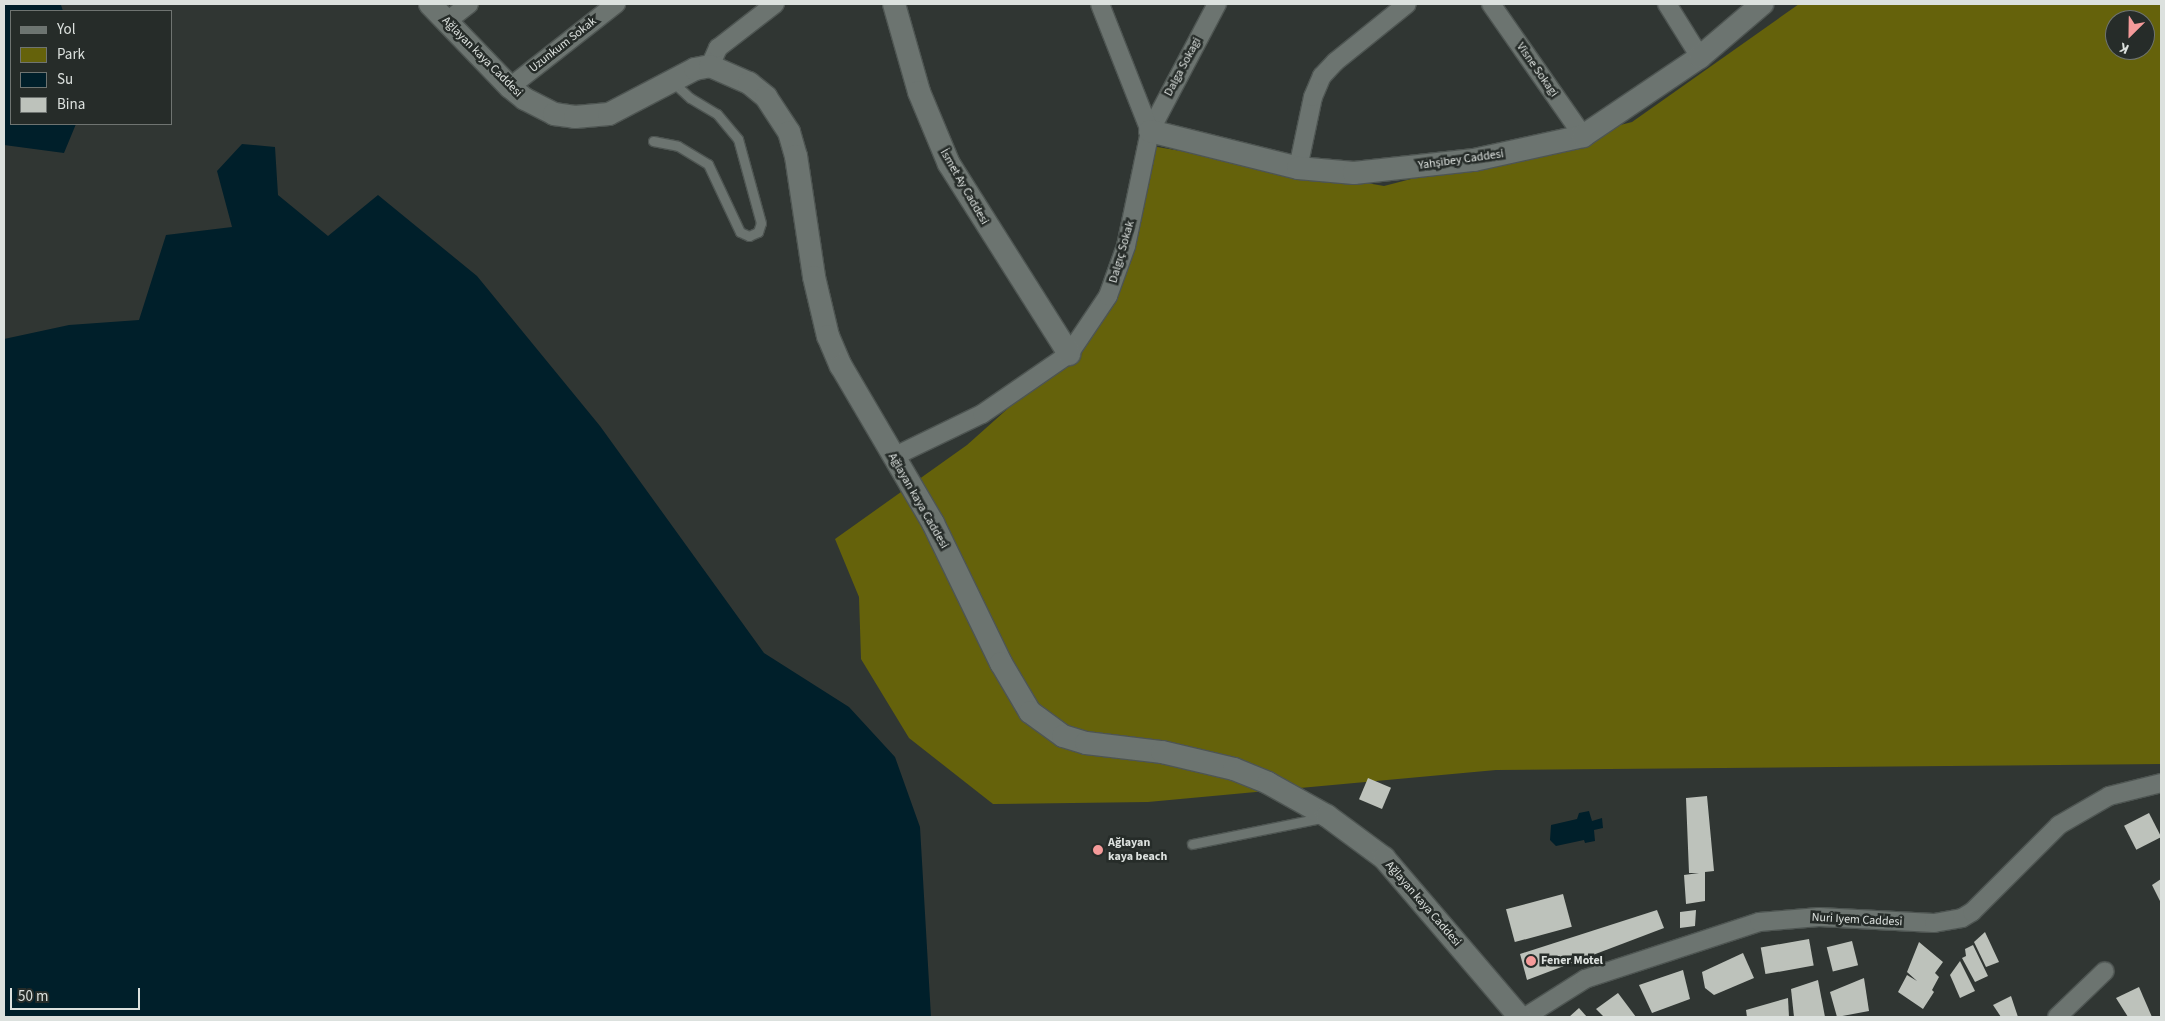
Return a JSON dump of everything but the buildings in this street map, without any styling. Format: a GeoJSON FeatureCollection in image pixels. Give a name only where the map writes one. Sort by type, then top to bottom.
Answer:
{"type":"FeatureCollection","features":[{"type":"Feature","properties":{"kind":"street","name":"Ağlayan kaya Caddesi"},"geometry":{"type":"LineString","coordinates":[[430,4],[510,87],[542,109],[575,117],[609,114],[695,69],[710,66],[749,82],[779,112],[789,132],[796,156],[819,306],[828,336],[841,366],[933,523],[1019,698],[1045,726],[1086,743],[1181,756],[1234,769],[1268,783],[1327,816],[1384,858],[1520,1017]]}},
{"type":"Feature","properties":{"kind":"street"},"geometry":{"type":"LineString","coordinates":[[446,22],[469,4]]}},
{"type":"Feature","properties":{"kind":"street","name":"Uzunkum Sokak"},"geometry":{"type":"LineString","coordinates":[[510,87],[616,4]]}},
{"type":"Feature","properties":{"kind":"street"},"geometry":{"type":"LineString","coordinates":[[710,66],[718,48],[774,4]]}},
{"type":"Feature","properties":{"kind":"street","name":"İsmet Ay Caddesi"},"geometry":{"type":"LineString","coordinates":[[894,4],[919,92],[948,164],[1069,354]]}},
{"type":"Feature","properties":{"kind":"street"},"geometry":{"type":"LineString","coordinates":[[1100,4],[1150,131]]}},
{"type":"Feature","properties":{"kind":"street","name":"Dalga Sokagi"},"geometry":{"type":"LineString","coordinates":[[1150,131],[1217,4]]}},
{"type":"Feature","properties":{"kind":"street"},"geometry":{"type":"LineString","coordinates":[[1298,168],[1313,97],[1322,76],[1335,62],[1407,4]]}},
{"type":"Feature","properties":{"kind":"street","name":"Visne Sokagi"},"geometry":{"type":"LineString","coordinates":[[1491,4],[1583,136]]}},
{"type":"Feature","properties":{"kind":"street"},"geometry":{"type":"LineString","coordinates":[[1667,4],[1700,57]]}},
{"type":"Feature","properties":{"kind":"street","name":"Yahşibey Caddesi"},"geometry":{"type":"LineString","coordinates":[[1150,131],[1298,168],[1354,173],[1474,160],[1583,136],[1700,57],[1762,4]]}},
{"type":"Feature","properties":{"kind":"street","name":"Dalgıç Sokak"},"geometry":{"type":"LineString","coordinates":[[893,457],[982,414],[1069,354],[1093,322],[1118,272],[1150,131]]}},
{"type":"Feature","properties":{"kind":"street","name":"Nuri Iyem Caddesi"},"geometry":{"type":"LineString","coordinates":[[1525,1017],[1586,979],[1759,922],[1819,917],[1934,923],[1962,918],[1972,912],[2039,842],[2067,819],[2109,796],[2161,783]]}},
{"type":"Feature","properties":{"kind":"street"},"geometry":{"type":"LineString","coordinates":[[2058,1017],[2105,971]]}},
{"type":"Feature","properties":{"kind":"lane"},"geometry":{"type":"LineString","coordinates":[[653,141],[678,146],[708,164],[740,232],[749,236],[758,232],[761,223],[738,139],[717,114],[690,98],[672,81]]}},
{"type":"Feature","properties":{"kind":"lane"},"geometry":{"type":"LineString","coordinates":[[1192,844],[1327,816]]}},
{"type":"Feature","properties":{"kind":"green space"},"geometry":{"type":"Polygon","coordinates":[[[1799,4],[2161,4],[2161,764],[1496,770],[1148,802],[993,804],[909,738],[861,659],[859,597],[835,539],[967,445],[1069,354],[1108,296],[1146,145],[1384,186],[1632,122],[1799,4]]]}},
{"type":"Feature","properties":{"kind":"water"},"geometry":{"type":"Polygon","coordinates":[[[4,4],[61,5],[63,10],[10,10],[10,125],[76,125],[64,153],[4,145],[4,4]]]}},
{"type":"Feature","properties":{"kind":"water"},"geometry":{"type":"Polygon","coordinates":[[[242,144],[275,147],[278,195],[328,236],[378,195],[477,276],[600,426],[764,653],[849,707],[895,757],[920,827],[931,1017],[4,1017],[4,339],[69,325],[139,320],[166,235],[232,227],[217,171],[242,144]]]}},
{"type":"Feature","properties":{"kind":"water"},"geometry":{"type":"Polygon","coordinates":[[[1589,811],[1592,821],[1602,818],[1603,828],[1594,830],[1595,841],[1585,843],[1584,840],[1556,846],[1550,840],[1551,825],[1577,819],[1579,813],[1589,811]]]}},
{"type":"Feature","properties":{"kind":"place","name":"Ağlayan kaya beach"},"geometry":{"type":"Point","coordinates":[1098,850]}},
{"type":"Feature","properties":{"kind":"place","name":"Fener Motel"},"geometry":{"type":"Point","coordinates":[1531,961]}}]}
